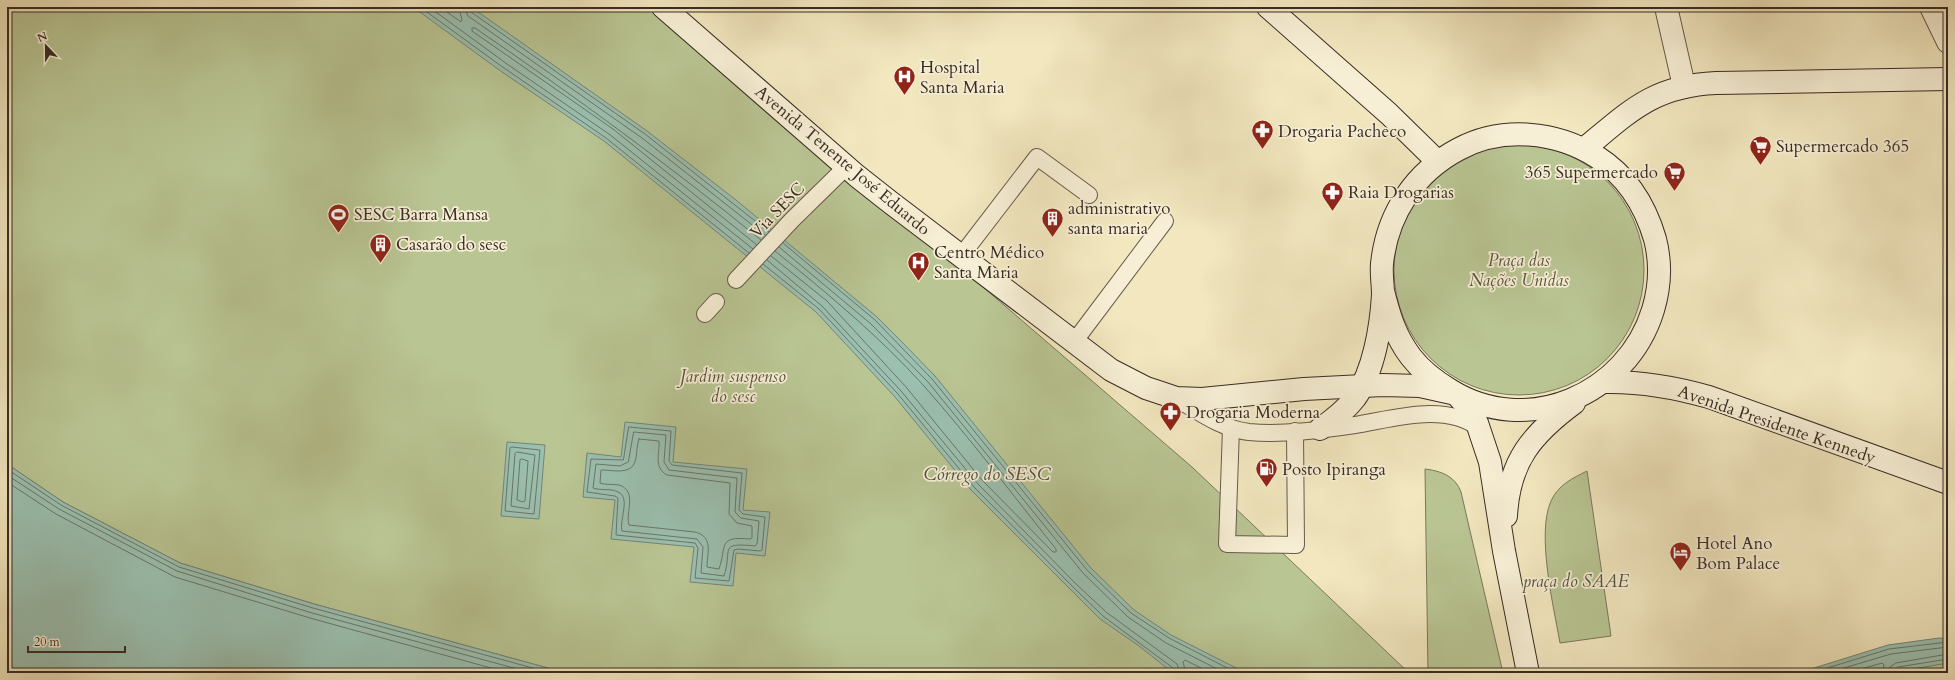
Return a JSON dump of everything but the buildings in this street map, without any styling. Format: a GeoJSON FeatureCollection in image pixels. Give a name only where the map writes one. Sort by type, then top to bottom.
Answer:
{"type":"FeatureCollection","features":[{"type":"Feature","properties":{"kind":"main road","name":"Avenida Tenente José Eduardo"},"geometry":{"type":"LineString","coordinates":[[663,7],[846,167],[890,202],[1112,370],[1146,388],[1176,398],[1202,399],[1304,389],[1402,385],[1420,386],[1456,394]]}},
{"type":"Feature","properties":{"kind":"main road"},"geometry":{"type":"LineString","coordinates":[[1268,7],[1389,114],[1438,162]]}},
{"type":"Feature","properties":{"kind":"main road"},"geometry":{"type":"LineString","coordinates":[[1666,7],[1684,86]]}},
{"type":"Feature","properties":{"kind":"main road"},"geometry":{"type":"LineString","coordinates":[[1931,7],[1948,42]]}},
{"type":"Feature","properties":{"kind":"main road"},"geometry":{"type":"LineString","coordinates":[[1584,149],[1641,103],[1659,94],[1684,86],[1723,82],[1948,79]]}},
{"type":"Feature","properties":{"kind":"main road"},"geometry":{"type":"LineString","coordinates":[[1320,429],[1346,409],[1362,386],[1376,344],[1383,291],[1382,266],[1386,242],[1393,219],[1404,197],[1420,178],[1438,162],[1460,148],[1484,139],[1509,134],[1535,135],[1560,140],[1584,149],[1605,162],[1624,180],[1639,200],[1650,223],[1657,247],[1659,273],[1656,298],[1649,323],[1634,350],[1622,365],[1598,386],[1556,417],[1523,452],[1512,476],[1507,497],[1504,551]]}},
{"type":"Feature","properties":{"kind":"main road"},"geometry":{"type":"LineString","coordinates":[[1383,291],[1393,326],[1411,358],[1438,382],[1456,394],[1484,405],[1512,410],[1547,407],[1567,402],[1598,386]]}},
{"type":"Feature","properties":{"kind":"main road","name":"Avenida Presidente Kennedy"},"geometry":{"type":"LineString","coordinates":[[1598,386],[1648,383],[1709,397],[1948,483]]}},
{"type":"Feature","properties":{"kind":"main road"},"geometry":{"type":"LineString","coordinates":[[1456,394],[1472,412],[1490,462],[1504,551],[1528,673]]}},
{"type":"Feature","properties":{"kind":"lane"},"geometry":{"type":"LineString","coordinates":[[961,256],[1037,157],[1089,195]]}},
{"type":"Feature","properties":{"kind":"lane","name":"Via SESC"},"geometry":{"type":"LineString","coordinates":[[736,280],[792,220],[846,167]]}},
{"type":"Feature","properties":{"kind":"lane"},"geometry":{"type":"LineString","coordinates":[[1074,342],[1165,221]]}},
{"type":"Feature","properties":{"kind":"lane"},"geometry":{"type":"LineString","coordinates":[[705,314],[716,302]]}},
{"type":"Feature","properties":{"kind":"lane"},"geometry":{"type":"LineString","coordinates":[[1176,398],[1220,424],[1231,428],[1253,432],[1320,429],[1423,414],[1442,415],[1460,419],[1473,423],[1479,428]]}},
{"type":"Feature","properties":{"kind":"lane"},"geometry":{"type":"LineString","coordinates":[[1231,428],[1227,544],[1296,545],[1295,431]]}},
{"type":"Feature","properties":{"kind":"green space","name":"SESC Barra Mansa"},"geometry":{"type":"Polygon","coordinates":[[[7,7],[658,7],[1192,467],[1409,673],[566,673],[314,604],[180,563],[63,502],[7,464],[7,7]]]}},
{"type":"Feature","properties":{"kind":"green space","name":"Praça das Nações Unidas"},"geometry":{"type":"Polygon","coordinates":[[[1519,145],[1543,148],[1567,155],[1588,166],[1607,182],[1623,201],[1634,222],[1641,246],[1644,270],[1641,294],[1634,318],[1623,339],[1607,358],[1588,374],[1567,385],[1543,392],[1519,395],[1495,392],[1471,385],[1450,374],[1431,358],[1415,339],[1404,318],[1397,294],[1394,270],[1397,246],[1404,222],[1415,201],[1431,182],[1450,166],[1471,155],[1495,148],[1519,145]]]}},
{"type":"Feature","properties":{"kind":"green space"},"geometry":{"type":"Polygon","coordinates":[[[1425,469],[1437,471],[1447,475],[1455,482],[1461,492],[1503,673],[1428,673],[1425,469]]]}},
{"type":"Feature","properties":{"kind":"green space","name":"praça do SAAE"},"geometry":{"type":"Polygon","coordinates":[[[1587,471],[1611,636],[1560,643],[1548,571],[1545,532],[1547,515],[1554,495],[1562,486],[1576,476],[1587,471]]]}},
{"type":"Feature","properties":{"kind":"green space"},"geometry":{"type":"Polygon","coordinates":[[[1948,663],[1948,673],[1889,673],[1948,663]]]}},
{"type":"Feature","properties":{"kind":"water","name":"Córrego do SESC"},"geometry":{"type":"Polygon","coordinates":[[[413,7],[471,7],[647,131],[736,200],[877,317],[935,376],[1090,567],[1134,610],[1171,635],[1246,673],[1173,673],[1139,646],[1100,619],[971,490],[895,397],[816,312],[604,141],[502,72],[413,7]]]}},
{"type":"Feature","properties":{"kind":"water"},"geometry":{"type":"Polygon","coordinates":[[[625,422],[676,427],[673,462],[747,469],[743,510],[770,512],[765,556],[736,553],[733,586],[690,582],[694,547],[611,539],[615,500],[583,497],[587,453],[621,457],[625,422]]]}},
{"type":"Feature","properties":{"kind":"water"},"geometry":{"type":"Polygon","coordinates":[[[507,442],[545,445],[539,519],[501,516],[507,442]]]}},
{"type":"Feature","properties":{"kind":"water"},"geometry":{"type":"Polygon","coordinates":[[[7,464],[63,502],[180,563],[314,604],[566,673],[7,673],[7,464]]]}},
{"type":"Feature","properties":{"kind":"water"},"geometry":{"type":"Polygon","coordinates":[[[1939,638],[1948,639],[1948,663],[1889,673],[1798,673],[1888,645],[1939,638]]]}},
{"type":"Feature","properties":{"kind":"place","name":"Hospital Santa Maria"},"geometry":{"type":"Point","coordinates":[904,96]}},
{"type":"Feature","properties":{"kind":"place","name":"Drogaria Pacheco"},"geometry":{"type":"Point","coordinates":[1263,150]}},
{"type":"Feature","properties":{"kind":"place","name":"Supermercado 365"},"geometry":{"type":"Point","coordinates":[1760,166]}},
{"type":"Feature","properties":{"kind":"place","name":"365 Supermercado"},"geometry":{"type":"Point","coordinates":[1674,192]}},
{"type":"Feature","properties":{"kind":"place","name":"Raia Drogarias"},"geometry":{"type":"Point","coordinates":[1333,212]}},
{"type":"Feature","properties":{"kind":"place","name":"SESC Barra Mansa"},"geometry":{"type":"Point","coordinates":[338,234]}},
{"type":"Feature","properties":{"kind":"place","name":"administrativo santa maria"},"geometry":{"type":"Point","coordinates":[1053,238]}},
{"type":"Feature","properties":{"kind":"place","name":"Casarão do sesc"},"geometry":{"type":"Point","coordinates":[380,264]}},
{"type":"Feature","properties":{"kind":"place","name":"Centro Médico Santa Maria"},"geometry":{"type":"Point","coordinates":[918,282]}},
{"type":"Feature","properties":{"kind":"place","name":"Drogaria Moderna"},"geometry":{"type":"Point","coordinates":[1171,432]}},
{"type":"Feature","properties":{"kind":"place","name":"Posto Ipiranga"},"geometry":{"type":"Point","coordinates":[1266,488]}},
{"type":"Feature","properties":{"kind":"place","name":"Hotel Ano Bom Palace"},"geometry":{"type":"Point","coordinates":[1680,572]}},
{"type":"Feature","properties":{"kind":"park label","name":"Jardim suspenso do sesc"},"geometry":{"type":"Point","coordinates":[733,386]}}]}
